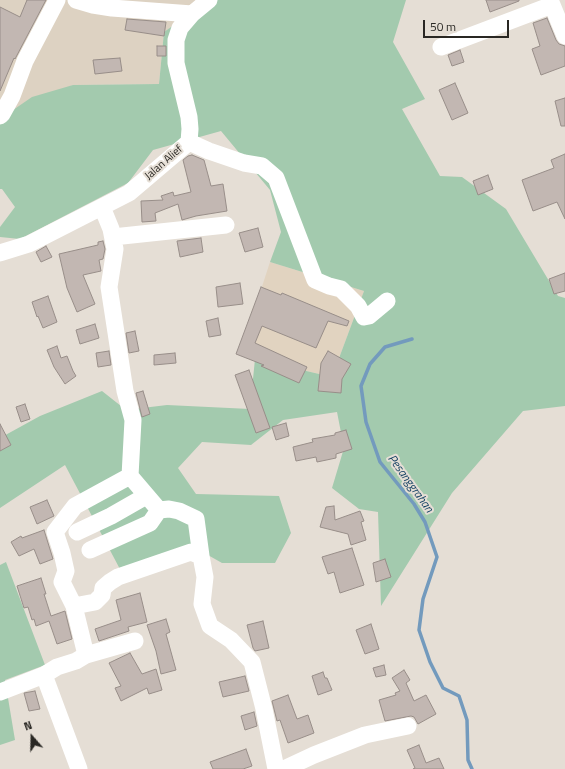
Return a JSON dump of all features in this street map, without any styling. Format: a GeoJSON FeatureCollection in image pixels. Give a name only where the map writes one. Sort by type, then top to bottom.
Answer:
{"type":"FeatureCollection","features":[{"type":"Feature","properties":{"kind":"street"},"geometry":{"type":"LineString","coordinates":[[0,116],[12,96],[25,61],[57,0]]}},
{"type":"Feature","properties":{"kind":"street"},"geometry":{"type":"LineString","coordinates":[[76,0],[112,8],[192,14]]}},
{"type":"Feature","properties":{"kind":"street","name":"Jalan Alief"},"geometry":{"type":"LineString","coordinates":[[0,253],[29,244],[129,193],[188,142],[190,129],[178,76],[175,52],[176,40],[180,28],[192,14],[209,0]]}},
{"type":"Feature","properties":{"kind":"street"},"geometry":{"type":"LineString","coordinates":[[441,47],[551,2],[565,36]]}},
{"type":"Feature","properties":{"kind":"street"},"geometry":{"type":"LineString","coordinates":[[188,142],[244,163],[262,166],[276,178],[315,280],[341,289],[358,306],[364,317],[369,316],[387,301]]}},
{"type":"Feature","properties":{"kind":"street"},"geometry":{"type":"LineString","coordinates":[[102,207],[111,229],[115,249],[109,287],[125,391],[133,420],[130,476],[158,510]]}},
{"type":"Feature","properties":{"kind":"street"},"geometry":{"type":"LineString","coordinates":[[113,237],[226,225]]}},
{"type":"Feature","properties":{"kind":"street"},"geometry":{"type":"LineString","coordinates":[[86,655],[74,606],[62,582],[66,570],[55,532],[75,506],[130,476]]}},
{"type":"Feature","properties":{"kind":"street"},"geometry":{"type":"LineString","coordinates":[[77,532],[111,516],[146,496]]}},
{"type":"Feature","properties":{"kind":"street"},"geometry":{"type":"LineString","coordinates":[[158,510],[169,509],[179,511],[196,519],[205,577],[202,604],[210,626],[231,640],[252,662],[264,709],[276,769]]}},
{"type":"Feature","properties":{"kind":"street"},"geometry":{"type":"LineString","coordinates":[[90,550],[150,523],[158,510]]}},
{"type":"Feature","properties":{"kind":"street"},"geometry":{"type":"LineString","coordinates":[[74,606],[95,602],[102,595],[103,588],[118,578],[191,552],[201,556]]}},
{"type":"Feature","properties":{"kind":"street"},"geometry":{"type":"LineString","coordinates":[[0,692],[44,675],[57,667],[76,661],[86,655],[135,641]]}},
{"type":"Feature","properties":{"kind":"street"},"geometry":{"type":"LineString","coordinates":[[44,675],[79,769]]}},
{"type":"Feature","properties":{"kind":"street"},"geometry":{"type":"LineString","coordinates":[[284,769],[314,755],[365,735],[408,726]]}},
{"type":"Feature","properties":{"kind":"shaded area"},"geometry":{"type":"Polygon","coordinates":[[[0,0],[195,0],[195,10],[164,32],[159,84],[73,85],[0,119],[0,0]]]}},
{"type":"Feature","properties":{"kind":"shaded area"},"geometry":{"type":"Polygon","coordinates":[[[270,262],[364,291],[332,377],[255,359],[244,342],[270,262]]]}},
{"type":"Feature","properties":{"kind":"green space"},"geometry":{"type":"Polygon","coordinates":[[[209,0],[406,0],[393,42],[425,99],[402,109],[440,176],[462,177],[506,209],[558,296],[565,298],[565,406],[523,411],[452,493],[381,606],[378,512],[359,509],[332,488],[344,448],[337,412],[283,420],[251,445],[202,442],[178,468],[196,494],[279,496],[291,533],[275,563],[222,563],[192,546],[122,573],[65,465],[0,508],[0,438],[40,416],[102,391],[126,410],[167,405],[250,409],[255,359],[332,377],[364,291],[270,262],[281,232],[270,190],[221,131],[153,150],[128,183],[20,239],[0,237],[0,227],[15,207],[2,189],[0,189],[0,119],[32,97],[73,85],[159,84],[164,32],[209,0]]]}},
{"type":"Feature","properties":{"kind":"green space"},"geometry":{"type":"Polygon","coordinates":[[[6,562],[45,665],[5,680],[15,740],[0,745],[0,565],[6,562]]]}},
{"type":"Feature","properties":{"kind":"building"},"geometry":{"type":"Polygon","coordinates":[[[27,0],[46,0],[15,59],[14,58],[0,91],[0,7],[20,17],[27,0]]]}},
{"type":"Feature","properties":{"kind":"building"},"geometry":{"type":"Polygon","coordinates":[[[486,0],[519,0],[519,1],[490,12],[486,0]]]}},
{"type":"Feature","properties":{"kind":"building"},"geometry":{"type":"Polygon","coordinates":[[[547,18],[556,40],[559,44],[565,46],[565,66],[541,75],[532,49],[540,46],[533,23],[547,18]]]}},
{"type":"Feature","properties":{"kind":"building"},"geometry":{"type":"Polygon","coordinates":[[[127,19],[166,22],[164,36],[125,30],[127,19]]]}},
{"type":"Feature","properties":{"kind":"building"},"geometry":{"type":"Polygon","coordinates":[[[157,46],[166,46],[166,56],[157,56],[157,46]]]}},
{"type":"Feature","properties":{"kind":"building"},"geometry":{"type":"Polygon","coordinates":[[[460,50],[464,62],[452,66],[448,55],[460,50]]]}},
{"type":"Feature","properties":{"kind":"building"},"geometry":{"type":"Polygon","coordinates":[[[120,58],[122,71],[95,74],[93,60],[120,58]]]}},
{"type":"Feature","properties":{"kind":"building"},"geometry":{"type":"Polygon","coordinates":[[[455,83],[468,113],[452,120],[439,90],[455,83]]]}},
{"type":"Feature","properties":{"kind":"building"},"geometry":{"type":"Polygon","coordinates":[[[565,98],[565,126],[561,126],[555,101],[565,98]]]}},
{"type":"Feature","properties":{"kind":"building"},"geometry":{"type":"Polygon","coordinates":[[[565,154],[565,219],[557,202],[533,211],[522,180],[554,168],[551,160],[565,154]]]}},
{"type":"Feature","properties":{"kind":"building"},"geometry":{"type":"Polygon","coordinates":[[[192,155],[204,160],[211,186],[223,184],[227,211],[182,220],[178,204],[155,213],[156,221],[142,222],[141,201],[163,200],[161,196],[173,192],[174,196],[191,192],[183,160],[192,155]]]}},
{"type":"Feature","properties":{"kind":"building"},"geometry":{"type":"Polygon","coordinates":[[[488,175],[493,189],[478,195],[473,181],[488,175]]]}},
{"type":"Feature","properties":{"kind":"building"},"geometry":{"type":"Polygon","coordinates":[[[258,228],[263,247],[245,252],[239,233],[258,228]]]}},
{"type":"Feature","properties":{"kind":"building"},"geometry":{"type":"Polygon","coordinates":[[[201,238],[203,252],[180,257],[177,241],[201,238]]]}},
{"type":"Feature","properties":{"kind":"building"},"geometry":{"type":"Polygon","coordinates":[[[103,241],[105,249],[103,259],[99,260],[101,271],[83,275],[95,304],[77,312],[67,288],[59,254],[98,245],[98,242],[103,241]]]}},
{"type":"Feature","properties":{"kind":"building"},"geometry":{"type":"Polygon","coordinates":[[[46,246],[52,257],[41,262],[36,252],[46,246]]]}},
{"type":"Feature","properties":{"kind":"building"},"geometry":{"type":"Polygon","coordinates":[[[565,273],[565,291],[554,294],[549,279],[565,273]]]}},
{"type":"Feature","properties":{"kind":"building"},"geometry":{"type":"Polygon","coordinates":[[[240,283],[243,304],[218,307],[216,287],[240,283]]]}},
{"type":"Feature","properties":{"kind":"building"},"geometry":{"type":"Polygon","coordinates":[[[261,287],[281,295],[282,293],[349,321],[347,326],[328,321],[316,348],[262,326],[255,343],[307,367],[299,383],[261,366],[264,365],[236,354],[261,287]]]}},
{"type":"Feature","properties":{"kind":"building"},"geometry":{"type":"Polygon","coordinates":[[[48,296],[57,322],[43,328],[38,316],[37,317],[32,302],[48,296]]]}},
{"type":"Feature","properties":{"kind":"building"},"geometry":{"type":"Polygon","coordinates":[[[218,318],[221,335],[209,337],[206,321],[218,318]]]}},
{"type":"Feature","properties":{"kind":"building"},"geometry":{"type":"Polygon","coordinates":[[[95,324],[99,338],[80,344],[76,330],[95,324]]]}},
{"type":"Feature","properties":{"kind":"building"},"geometry":{"type":"Polygon","coordinates":[[[135,331],[139,351],[129,353],[126,333],[135,331]]]}},
{"type":"Feature","properties":{"kind":"building"},"geometry":{"type":"Polygon","coordinates":[[[57,346],[61,358],[67,356],[76,376],[65,384],[54,367],[47,350],[57,346]]]}},
{"type":"Feature","properties":{"kind":"building"},"geometry":{"type":"Polygon","coordinates":[[[109,351],[111,365],[98,367],[96,353],[109,351]]]}},
{"type":"Feature","properties":{"kind":"building"},"geometry":{"type":"Polygon","coordinates":[[[328,351],[351,364],[342,379],[341,393],[318,391],[321,363],[328,351]]]}},
{"type":"Feature","properties":{"kind":"building"},"geometry":{"type":"Polygon","coordinates":[[[175,353],[176,363],[154,365],[154,355],[175,353]]]}},
{"type":"Feature","properties":{"kind":"building"},"geometry":{"type":"Polygon","coordinates":[[[249,370],[270,428],[256,433],[235,375],[249,370]]]}},
{"type":"Feature","properties":{"kind":"building"},"geometry":{"type":"Polygon","coordinates":[[[143,391],[150,414],[142,417],[136,393],[143,391]]]}},
{"type":"Feature","properties":{"kind":"building"},"geometry":{"type":"Polygon","coordinates":[[[25,404],[30,419],[21,422],[16,407],[25,404]]]}},
{"type":"Feature","properties":{"kind":"building"},"geometry":{"type":"Polygon","coordinates":[[[286,423],[289,436],[276,440],[272,427],[286,423]]]}},
{"type":"Feature","properties":{"kind":"building"},"geometry":{"type":"Polygon","coordinates":[[[0,424],[11,445],[0,451],[0,424]]]}},
{"type":"Feature","properties":{"kind":"building"},"geometry":{"type":"Polygon","coordinates":[[[346,430],[352,449],[336,454],[336,458],[317,462],[316,457],[296,461],[293,447],[313,442],[312,439],[335,435],[335,433],[346,430]]]}},
{"type":"Feature","properties":{"kind":"building"},"geometry":{"type":"Polygon","coordinates":[[[47,500],[54,516],[37,524],[30,507],[47,500]]]}},
{"type":"Feature","properties":{"kind":"building"},"geometry":{"type":"Polygon","coordinates":[[[334,506],[335,520],[360,511],[364,521],[361,522],[366,540],[351,545],[348,534],[320,527],[326,507],[334,506]]]}},
{"type":"Feature","properties":{"kind":"building"},"geometry":{"type":"Polygon","coordinates":[[[44,530],[53,559],[40,564],[34,549],[19,556],[11,542],[21,536],[22,538],[44,530]]]}},
{"type":"Feature","properties":{"kind":"building"},"geometry":{"type":"Polygon","coordinates":[[[352,548],[364,585],[340,593],[334,572],[328,574],[322,557],[352,548]]]}},
{"type":"Feature","properties":{"kind":"building"},"geometry":{"type":"Polygon","coordinates":[[[385,559],[391,577],[376,582],[373,563],[385,559]]]}},
{"type":"Feature","properties":{"kind":"building"},"geometry":{"type":"Polygon","coordinates":[[[41,578],[51,616],[65,611],[72,639],[57,644],[49,621],[36,626],[34,619],[32,620],[28,607],[24,608],[17,586],[41,578]]]}},
{"type":"Feature","properties":{"kind":"building"},"geometry":{"type":"Polygon","coordinates":[[[140,593],[147,622],[128,627],[129,631],[99,641],[95,629],[121,620],[116,600],[140,593]]]}},
{"type":"Feature","properties":{"kind":"building"},"geometry":{"type":"Polygon","coordinates":[[[166,619],[170,632],[166,634],[176,670],[161,674],[156,651],[147,625],[166,619]]]}},
{"type":"Feature","properties":{"kind":"building"},"geometry":{"type":"Polygon","coordinates":[[[263,621],[269,648],[255,651],[247,625],[263,621]]]}},
{"type":"Feature","properties":{"kind":"building"},"geometry":{"type":"Polygon","coordinates":[[[371,624],[379,649],[365,654],[356,630],[371,624]]]}},
{"type":"Feature","properties":{"kind":"building"},"geometry":{"type":"Polygon","coordinates":[[[130,653],[142,674],[156,669],[162,690],[149,694],[147,688],[121,701],[115,688],[121,686],[109,663],[130,653]]]}},
{"type":"Feature","properties":{"kind":"building"},"geometry":{"type":"Polygon","coordinates":[[[384,665],[386,675],[376,677],[373,668],[384,665]]]}},
{"type":"Feature","properties":{"kind":"building"},"geometry":{"type":"Polygon","coordinates":[[[404,670],[410,680],[406,683],[414,701],[426,695],[436,714],[418,724],[414,717],[411,716],[385,721],[379,700],[396,695],[395,693],[400,691],[392,678],[404,670]]]}},
{"type":"Feature","properties":{"kind":"building"},"geometry":{"type":"Polygon","coordinates":[[[323,672],[332,690],[318,695],[312,676],[323,672]]]}},
{"type":"Feature","properties":{"kind":"building"},"geometry":{"type":"Polygon","coordinates":[[[245,676],[249,691],[223,697],[219,682],[245,676]]]}},
{"type":"Feature","properties":{"kind":"building"},"geometry":{"type":"Polygon","coordinates":[[[35,691],[40,709],[29,711],[24,693],[35,691]]]}},
{"type":"Feature","properties":{"kind":"building"},"geometry":{"type":"Polygon","coordinates":[[[288,695],[297,719],[308,715],[314,733],[288,743],[280,720],[277,721],[272,701],[288,695]]]}},
{"type":"Feature","properties":{"kind":"building"},"geometry":{"type":"Polygon","coordinates":[[[254,712],[257,726],[245,730],[241,716],[254,712]]]}},
{"type":"Feature","properties":{"kind":"building"},"geometry":{"type":"Polygon","coordinates":[[[419,745],[426,763],[439,758],[444,769],[413,769],[415,768],[407,750],[419,745]]]}},
{"type":"Feature","properties":{"kind":"building"},"geometry":{"type":"Polygon","coordinates":[[[246,749],[252,766],[243,769],[213,769],[210,762],[246,749]]]}},
{"type":"Feature","properties":{"kind":"waterway","name":"Pesanggrahan"},"geometry":{"type":"LineString","coordinates":[[412,339],[385,347],[370,364],[361,386],[366,422],[380,462],[414,504],[425,522],[437,557],[423,599],[419,630],[430,662],[443,688],[459,696],[467,720],[468,760],[472,769]]}}]}
